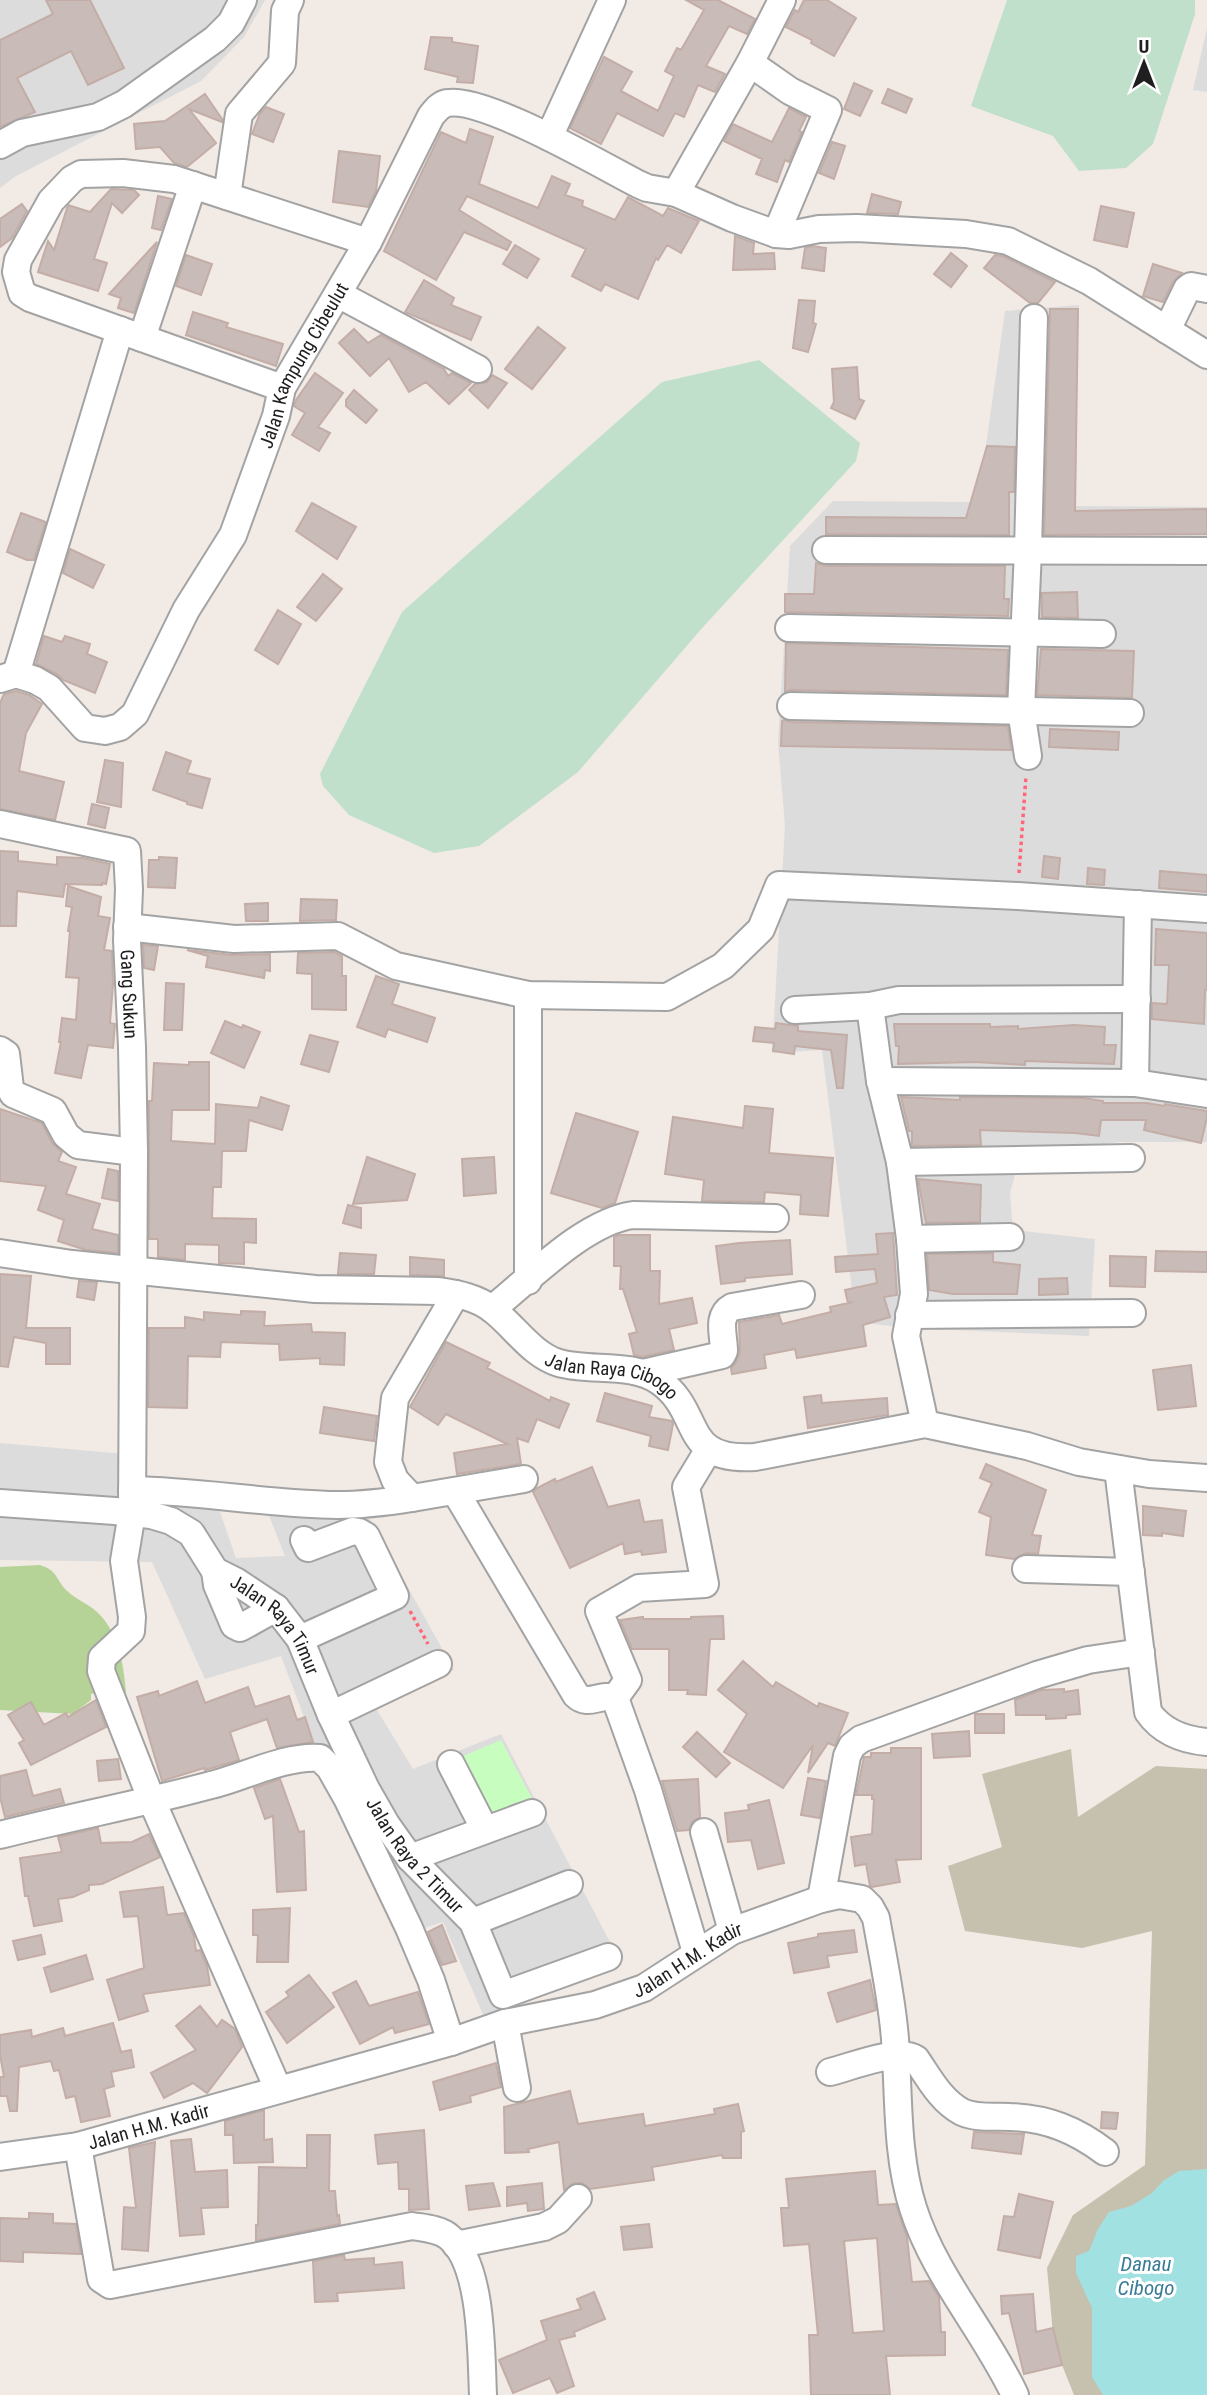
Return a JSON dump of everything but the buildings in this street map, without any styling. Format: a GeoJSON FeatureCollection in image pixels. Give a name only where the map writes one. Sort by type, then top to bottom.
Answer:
{"type":"FeatureCollection","features":[{"type":"Feature","properties":{"kind":"street"},"geometry":{"type":"LineString","coordinates":[[0,145],[22,133],[98,117],[124,104],[215,39],[230,23],[243,0]]}},
{"type":"Feature","properties":{"kind":"street"},"geometry":{"type":"LineString","coordinates":[[227,196],[239,114],[282,63],[285,11],[290,0]]}},
{"type":"Feature","properties":{"kind":"street"},"geometry":{"type":"LineString","coordinates":[[549,136],[612,0]]}},
{"type":"Feature","properties":{"kind":"street"},"geometry":{"type":"LineString","coordinates":[[676,193],[750,63],[782,0]]}},
{"type":"Feature","properties":{"kind":"street"},"geometry":{"type":"LineString","coordinates":[[750,63],[790,91],[828,110],[776,234],[857,228],[997,237],[1089,281],[1207,355]]}},
{"type":"Feature","properties":{"kind":"street","name":"Jalan Kampung Cibeulut"},"geometry":{"type":"LineString","coordinates":[[8,676],[34,680],[49,688],[85,728],[105,731],[120,727],[135,714],[186,610],[233,535],[276,416],[282,388],[368,242],[437,108],[446,103],[474,106],[549,136],[638,184],[658,191],[676,193],[776,234]]}},
{"type":"Feature","properties":{"kind":"street"},"geometry":{"type":"LineString","coordinates":[[282,388],[22,293],[16,272],[18,260],[51,201],[72,179],[81,174],[153,175],[193,185],[368,242]]}},
{"type":"Feature","properties":{"kind":"street"},"geometry":{"type":"LineString","coordinates":[[8,676],[131,334],[193,185]]}},
{"type":"Feature","properties":{"kind":"street"},"geometry":{"type":"LineString","coordinates":[[1167,330],[1184,292],[1191,286],[1207,289]]}},
{"type":"Feature","properties":{"kind":"street"},"geometry":{"type":"LineString","coordinates":[[338,294],[478,369]]}},
{"type":"Feature","properties":{"kind":"street"},"geometry":{"type":"LineString","coordinates":[[1028,756],[1021,709],[1034,318]]}},
{"type":"Feature","properties":{"kind":"street"},"geometry":{"type":"LineString","coordinates":[[826,550],[1207,551]]}},
{"type":"Feature","properties":{"kind":"street"},"geometry":{"type":"LineString","coordinates":[[789,628],[1101,634]]}},
{"type":"Feature","properties":{"kind":"street"},"geometry":{"type":"LineString","coordinates":[[792,706],[1130,713]]}},
{"type":"Feature","properties":{"kind":"street","name":"Gang Sukun"},"geometry":{"type":"LineString","coordinates":[[0,824],[127,851],[134,1153],[132,1501],[124,1561],[132,1617],[131,1631],[102,1658],[101,1663],[152,1801]]}},
{"type":"Feature","properties":{"kind":"street"},"geometry":{"type":"LineString","coordinates":[[127,927],[234,939],[338,936],[396,966],[528,995],[667,997],[723,966],[761,929],[779,885],[1018,896],[1207,909]]}},
{"type":"Feature","properties":{"kind":"street"},"geometry":{"type":"LineString","coordinates":[[1135,1083],[1138,904]]}},
{"type":"Feature","properties":{"kind":"street"},"geometry":{"type":"LineString","coordinates":[[528,995],[528,1280]]}},
{"type":"Feature","properties":{"kind":"street"},"geometry":{"type":"LineString","coordinates":[[795,1010],[870,1006],[899,1000],[1137,999]]}},
{"type":"Feature","properties":{"kind":"street"},"geometry":{"type":"LineString","coordinates":[[870,1006],[880,1081],[900,1162],[914,1294],[906,1325],[907,1347],[925,1424]]}},
{"type":"Feature","properties":{"kind":"street"},"geometry":{"type":"LineString","coordinates":[[0,1049],[6,1054],[13,1094],[53,1111],[71,1140],[86,1147],[134,1153]]}},
{"type":"Feature","properties":{"kind":"street"},"geometry":{"type":"LineString","coordinates":[[880,1081],[1135,1083],[1207,1094]]}},
{"type":"Feature","properties":{"kind":"street"},"geometry":{"type":"LineString","coordinates":[[900,1162],[1131,1158]]}},
{"type":"Feature","properties":{"kind":"street"},"geometry":{"type":"LineString","coordinates":[[492,1309],[556,1255],[607,1221],[618,1217],[775,1218]]}},
{"type":"Feature","properties":{"kind":"street"},"geometry":{"type":"LineString","coordinates":[[910,1239],[1010,1237]]}},
{"type":"Feature","properties":{"kind":"street","name":"Jalan Raya Cibogo"},"geometry":{"type":"LineString","coordinates":[[0,1253],[72,1264],[133,1268],[315,1289],[438,1291],[473,1298],[492,1309],[535,1349],[558,1363],[643,1373],[658,1380],[671,1391],[698,1440],[709,1449]]}},
{"type":"Feature","properties":{"kind":"street"},"geometry":{"type":"LineString","coordinates":[[412,1498],[395,1480],[388,1462],[394,1407],[402,1383],[456,1294]]}},
{"type":"Feature","properties":{"kind":"street"},"geometry":{"type":"LineString","coordinates":[[643,1373],[722,1355],[722,1318],[725,1311],[732,1307],[801,1295]]}},
{"type":"Feature","properties":{"kind":"street"},"geometry":{"type":"LineString","coordinates":[[908,1315],[1132,1313]]}},
{"type":"Feature","properties":{"kind":"street"},"geometry":{"type":"LineString","coordinates":[[615,1698],[628,1680],[599,1611],[639,1588],[705,1584],[686,1487],[709,1449],[737,1458],[755,1457],[925,1424],[1027,1446],[1079,1462],[1149,1474],[1207,1478]]}},
{"type":"Feature","properties":{"kind":"street"},"geometry":{"type":"LineString","coordinates":[[1118,1469],[1148,1712],[1156,1724],[1181,1737],[1207,1742]]}},
{"type":"Feature","properties":{"kind":"street"},"geometry":{"type":"LineString","coordinates":[[0,1503],[132,1501],[177,1491],[335,1505],[371,1504],[524,1479]]}},
{"type":"Feature","properties":{"kind":"street"},"geometry":{"type":"LineString","coordinates":[[455,1492],[576,1695],[587,1700],[607,1696],[615,1698]]}},
{"type":"Feature","properties":{"kind":"street","name":"Jalan Raya Timur"},"geometry":{"type":"LineString","coordinates":[[132,1501],[151,1514],[171,1521],[191,1533],[215,1571],[276,1608],[300,1639],[331,1715]]}},
{"type":"Feature","properties":{"kind":"street"},"geometry":{"type":"LineString","coordinates":[[300,1639],[395,1596],[363,1534],[353,1531],[308,1548],[304,1540]]}},
{"type":"Feature","properties":{"kind":"street"},"geometry":{"type":"LineString","coordinates":[[1026,1569],[1131,1572]]}},
{"type":"Feature","properties":{"kind":"street"},"geometry":{"type":"LineString","coordinates":[[215,1571],[217,1585],[234,1625],[240,1628],[276,1608]]}},
{"type":"Feature","properties":{"kind":"street"},"geometry":{"type":"LineString","coordinates":[[821,1899],[847,1756],[852,1746],[861,1738],[1037,1675],[1088,1660],[1141,1652]]}},
{"type":"Feature","properties":{"kind":"street"},"geometry":{"type":"LineString","coordinates":[[331,1715],[438,1664]]}},
{"type":"Feature","properties":{"kind":"street"},"geometry":{"type":"LineString","coordinates":[[615,1698],[648,1790],[696,1952]]}},
{"type":"Feature","properties":{"kind":"street","name":"Jalan Raya 2 Timur"},"geometry":{"type":"LineString","coordinates":[[331,1715],[386,1824],[410,1858],[473,1922],[503,1995],[608,1957]]}},
{"type":"Feature","properties":{"kind":"street"},"geometry":{"type":"LineString","coordinates":[[0,1835],[92,1812],[152,1801],[304,1757],[320,1758],[330,1768],[347,1798],[409,1928],[431,1980],[451,2042]]}},
{"type":"Feature","properties":{"kind":"street"},"geometry":{"type":"LineString","coordinates":[[451,1764],[485,1830]]}},
{"type":"Feature","properties":{"kind":"street"},"geometry":{"type":"LineString","coordinates":[[152,1801],[278,2088]]}},
{"type":"Feature","properties":{"kind":"street"},"geometry":{"type":"LineString","coordinates":[[410,1858],[531,1813]]}},
{"type":"Feature","properties":{"kind":"street"},"geometry":{"type":"LineString","coordinates":[[704,1832],[732,1931]]}},
{"type":"Feature","properties":{"kind":"street"},"geometry":{"type":"LineString","coordinates":[[473,1922],[569,1884]]}},
{"type":"Feature","properties":{"kind":"street","name":"Jalan H.M. Kadir"},"geometry":{"type":"LineString","coordinates":[[0,2157],[78,2146],[278,2088],[451,2042],[505,2023],[595,2005],[644,1988],[732,1931],[821,1899],[839,1895],[862,1899],[876,1918],[896,2054],[902,2150],[913,2208],[953,2290],[1003,2368],[1015,2395]]}},
{"type":"Feature","properties":{"kind":"street"},"geometry":{"type":"LineString","coordinates":[[505,2023],[517,2088]]}},
{"type":"Feature","properties":{"kind":"street"},"geometry":{"type":"LineString","coordinates":[[830,2073],[896,2054],[910,2055],[916,2059],[947,2102],[964,2113],[976,2117],[1013,2117],[1048,2122],[1071,2130],[1105,2152]]}},
{"type":"Feature","properties":{"kind":"street"},"geometry":{"type":"LineString","coordinates":[[78,2146],[101,2279],[110,2285],[412,2226],[449,2236],[472,2274],[477,2298],[483,2395]]}},
{"type":"Feature","properties":{"kind":"street"},"geometry":{"type":"LineString","coordinates":[[456,2245],[544,2227],[558,2220],[578,2198]]}},
{"type":"Feature","properties":{"kind":"path"},"geometry":{"type":"LineString","coordinates":[[1018,896],[1028,756]]}},
{"type":"Feature","properties":{"kind":"path"},"geometry":{"type":"LineString","coordinates":[[395,1596],[405,1601],[438,1664]]}},
{"type":"Feature","properties":{"kind":"shaded area"},"geometry":{"type":"Polygon","coordinates":[[[0,0],[265,0],[244,37],[201,81],[16,176],[0,188],[0,0]]]}},
{"type":"Feature","properties":{"kind":"shaded area"},"geometry":{"type":"Polygon","coordinates":[[[1207,28],[1207,92],[1193,90],[1207,28]]]}},
{"type":"Feature","properties":{"kind":"shaded area"},"geometry":{"type":"Polygon","coordinates":[[[1079,305],[1072,506],[1207,507],[1207,1142],[1120,1142],[1021,1153],[1010,1193],[1013,1230],[1095,1239],[1089,1336],[908,1328],[856,1322],[822,1050],[772,1053],[785,825],[778,743],[790,546],[833,501],[978,502],[1005,311],[1079,305]]]}},
{"type":"Feature","properties":{"kind":"shaded area"},"geometry":{"type":"Polygon","coordinates":[[[0,1443],[137,1455],[142,1494],[215,1498],[236,1558],[285,1556],[264,1503],[366,1512],[454,1670],[374,1705],[413,1769],[501,1734],[622,1965],[484,2017],[443,1922],[412,1932],[318,1754],[281,1656],[205,1679],[152,1562],[0,1560],[0,1443]]]}},
{"type":"Feature","properties":{"kind":"shaded area"},"geometry":{"type":"Polygon","coordinates":[[[1071,1749],[1078,1817],[1156,1766],[1207,1769],[1207,2395],[1074,2395],[1054,2345],[1047,2268],[1073,2215],[1145,2165],[1152,1931],[1082,1948],[965,1931],[948,1866],[1002,1847],[982,1774],[1071,1749]]]}},
{"type":"Feature","properties":{"kind":"green space"},"geometry":{"type":"Polygon","coordinates":[[[1007,0],[1195,0],[1195,14],[1153,144],[1126,168],[1079,171],[1053,136],[971,106],[1007,0]]]}},
{"type":"Feature","properties":{"kind":"green space"},"geometry":{"type":"Polygon","coordinates":[[[759,360],[860,443],[856,461],[703,627],[578,772],[479,846],[434,853],[349,815],[323,786],[320,774],[402,612],[662,382],[759,360]]]}},
{"type":"Feature","properties":{"kind":"green space"},"geometry":{"type":"Polygon","coordinates":[[[40,1565],[53,1572],[66,1590],[97,1612],[107,1624],[120,1652],[124,1672],[126,1692],[119,1699],[102,1692],[91,1694],[91,1700],[73,1714],[0,1710],[0,1567],[40,1565]]]}},
{"type":"Feature","properties":{"kind":"green space"},"geometry":{"type":"Polygon","coordinates":[[[501,1740],[536,1806],[489,1821],[456,1759],[501,1740]]]}},
{"type":"Feature","properties":{"kind":"water","name":"Danau Cibogo"},"geometry":{"type":"Polygon","coordinates":[[[1207,2169],[1207,2395],[1103,2395],[1092,2377],[1092,2308],[1076,2273],[1076,2256],[1089,2251],[1109,2212],[1131,2206],[1179,2171],[1207,2169]]]}}]}
